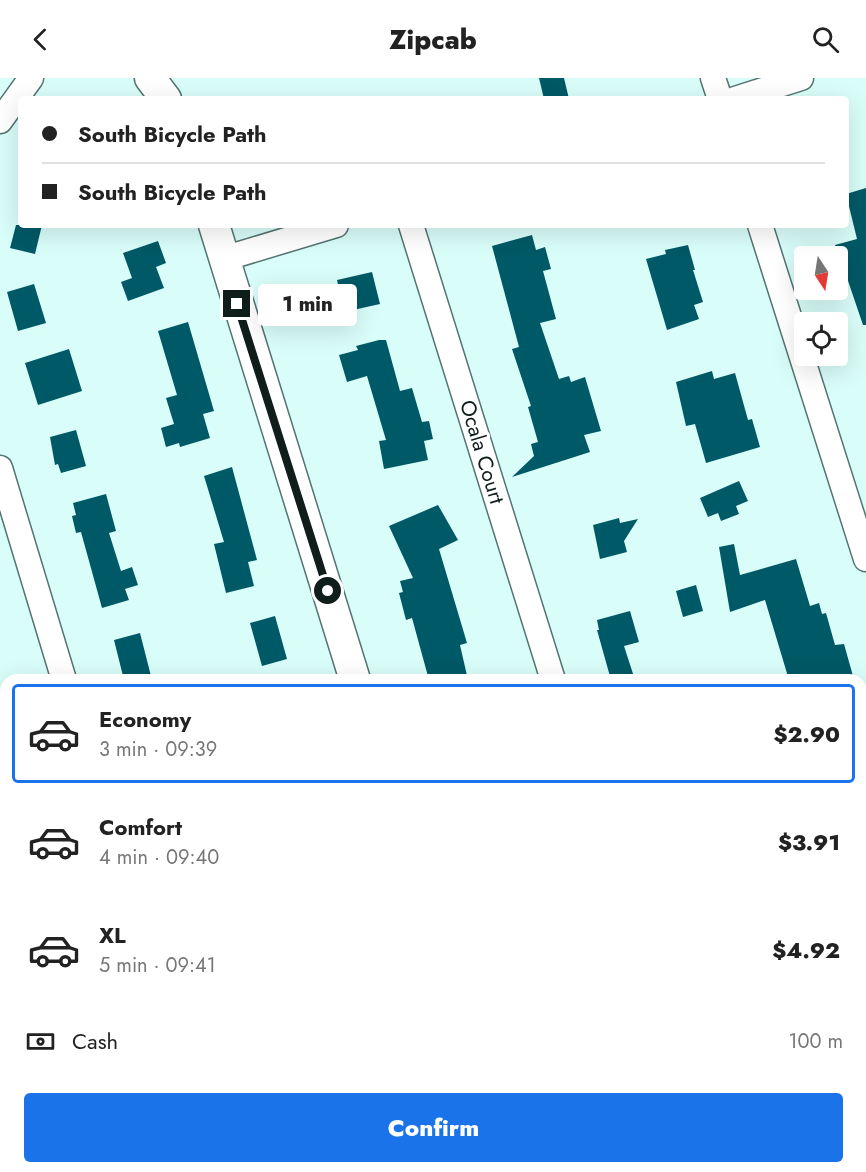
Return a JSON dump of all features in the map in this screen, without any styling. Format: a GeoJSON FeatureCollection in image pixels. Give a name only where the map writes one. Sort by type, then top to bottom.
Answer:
{"type":"FeatureCollection","features":[{"type":"Feature","properties":{"kind":"street"},"geometry":{"type":"LineString","coordinates":[[0,121],[31,78]]}},
{"type":"Feature","properties":{"kind":"street"},"geometry":{"type":"LineString","coordinates":[[150,78],[164,96]]}},
{"type":"Feature","properties":{"kind":"street"},"geometry":{"type":"LineString","coordinates":[[713,78],[719,96]]}},
{"type":"Feature","properties":{"kind":"street"},"geometry":{"type":"LineString","coordinates":[[744,96],[801,78]]}},
{"type":"Feature","properties":{"kind":"street"},"geometry":{"type":"LineString","coordinates":[[215,228],[353,674]]}},
{"type":"Feature","properties":{"kind":"street"},"geometry":{"type":"LineString","coordinates":[[223,259],[326,228]]}},
{"type":"Feature","properties":{"kind":"street","name":"Ocala Court"},"geometry":{"type":"LineString","coordinates":[[412,228],[552,674]]}},
{"type":"Feature","properties":{"kind":"street"},"geometry":{"type":"LineString","coordinates":[[761,228],[866,559]]}},
{"type":"Feature","properties":{"kind":"street"},"geometry":{"type":"LineString","coordinates":[[0,468],[62,674]]}},
{"type":"Feature","properties":{"kind":"building"},"geometry":{"type":"Polygon","coordinates":[[[539,78],[564,78],[568,96],[543,96],[539,78]]]}},
{"type":"Feature","properties":{"kind":"building"},"geometry":{"type":"Polygon","coordinates":[[[866,188],[866,325],[863,325],[848,281],[848,246],[835,245],[857,239],[849,206],[849,193],[866,188]]]}},
{"type":"Feature","properties":{"kind":"building"},"geometry":{"type":"Polygon","coordinates":[[[16,225],[18,228],[41,228],[35,254],[10,248],[16,225]]]}},
{"type":"Feature","properties":{"kind":"building"},"geometry":{"type":"Polygon","coordinates":[[[532,235],[536,250],[545,247],[551,269],[543,271],[556,319],[540,323],[559,379],[569,376],[571,382],[585,377],[601,431],[584,435],[590,452],[512,477],[534,456],[531,444],[538,442],[528,407],[531,406],[512,349],[519,347],[492,246],[532,235]]]}},
{"type":"Feature","properties":{"kind":"building"},"geometry":{"type":"Polygon","coordinates":[[[158,241],[166,263],[156,267],[164,288],[128,301],[121,282],[132,278],[123,253],[158,241]]]}},
{"type":"Feature","properties":{"kind":"building"},"geometry":{"type":"Polygon","coordinates":[[[688,245],[703,302],[694,305],[699,319],[667,330],[646,259],[666,254],[665,250],[688,245]]]}},
{"type":"Feature","properties":{"kind":"building"},"geometry":{"type":"Polygon","coordinates":[[[372,272],[380,304],[344,312],[337,280],[372,272]]]}},
{"type":"Feature","properties":{"kind":"building"},"geometry":{"type":"Polygon","coordinates":[[[34,284],[46,323],[18,331],[7,292],[34,284]]]}},
{"type":"Feature","properties":{"kind":"building"},"geometry":{"type":"Polygon","coordinates":[[[188,322],[214,411],[203,414],[210,438],[180,447],[179,443],[166,447],[161,428],[174,424],[166,398],[177,395],[158,331],[188,322]]]}},
{"type":"Feature","properties":{"kind":"building"},"geometry":{"type":"Polygon","coordinates":[[[386,340],[400,391],[412,388],[422,422],[429,421],[433,439],[424,441],[428,460],[384,469],[379,441],[386,440],[367,376],[347,382],[339,355],[358,350],[356,346],[386,340]]]}},
{"type":"Feature","properties":{"kind":"building"},"geometry":{"type":"Polygon","coordinates":[[[69,349],[82,391],[38,405],[25,363],[69,349]]]}},
{"type":"Feature","properties":{"kind":"building"},"geometry":{"type":"Polygon","coordinates":[[[712,371],[714,379],[735,373],[748,420],[752,419],[760,447],[706,463],[695,424],[686,426],[676,382],[712,371]]]}},
{"type":"Feature","properties":{"kind":"building"},"geometry":{"type":"Polygon","coordinates":[[[76,430],[86,466],[61,473],[58,464],[55,465],[50,437],[76,430]]]}},
{"type":"Feature","properties":{"kind":"building"},"geometry":{"type":"Polygon","coordinates":[[[232,467],[257,560],[248,562],[254,586],[226,593],[214,544],[224,542],[204,476],[232,467]]]}},
{"type":"Feature","properties":{"kind":"building"},"geometry":{"type":"Polygon","coordinates":[[[739,481],[748,501],[736,506],[739,514],[721,521],[718,513],[708,517],[700,498],[739,481]]]}},
{"type":"Feature","properties":{"kind":"building"},"geometry":{"type":"Polygon","coordinates":[[[106,494],[116,531],[109,533],[121,571],[132,567],[138,585],[125,589],[129,600],[102,608],[81,532],[76,533],[72,516],[76,515],[73,503],[106,494]]]}},
{"type":"Feature","properties":{"kind":"building"},"geometry":{"type":"Polygon","coordinates":[[[438,505],[458,540],[439,549],[467,643],[460,645],[467,674],[427,674],[412,618],[406,620],[399,593],[403,592],[400,581],[413,578],[389,526],[438,505]]]}},
{"type":"Feature","properties":{"kind":"building"},"geometry":{"type":"Polygon","coordinates":[[[619,518],[620,523],[638,519],[624,541],[627,552],[600,559],[593,525],[619,518]]]}},
{"type":"Feature","properties":{"kind":"building"},"geometry":{"type":"Polygon","coordinates":[[[734,544],[740,575],[796,559],[810,606],[819,603],[822,614],[826,613],[835,645],[844,644],[852,674],[787,674],[765,600],[730,612],[719,547],[734,544]]]}},
{"type":"Feature","properties":{"kind":"building"},"geometry":{"type":"Polygon","coordinates":[[[696,585],[703,611],[683,617],[676,591],[696,585]]]}},
{"type":"Feature","properties":{"kind":"building"},"geometry":{"type":"Polygon","coordinates":[[[630,611],[639,642],[624,646],[633,674],[609,674],[597,630],[599,630],[597,620],[630,611]]]}},
{"type":"Feature","properties":{"kind":"building"},"geometry":{"type":"Polygon","coordinates":[[[275,616],[287,659],[262,666],[250,623],[275,616]]]}},
{"type":"Feature","properties":{"kind":"building"},"geometry":{"type":"Polygon","coordinates":[[[140,633],[150,674],[122,674],[114,640],[140,633]]]}},
{"type":"Feature","properties":{"kind":"route"},"geometry":{"type":"LineString","coordinates":[[237,304],[328,591]]}}]}
